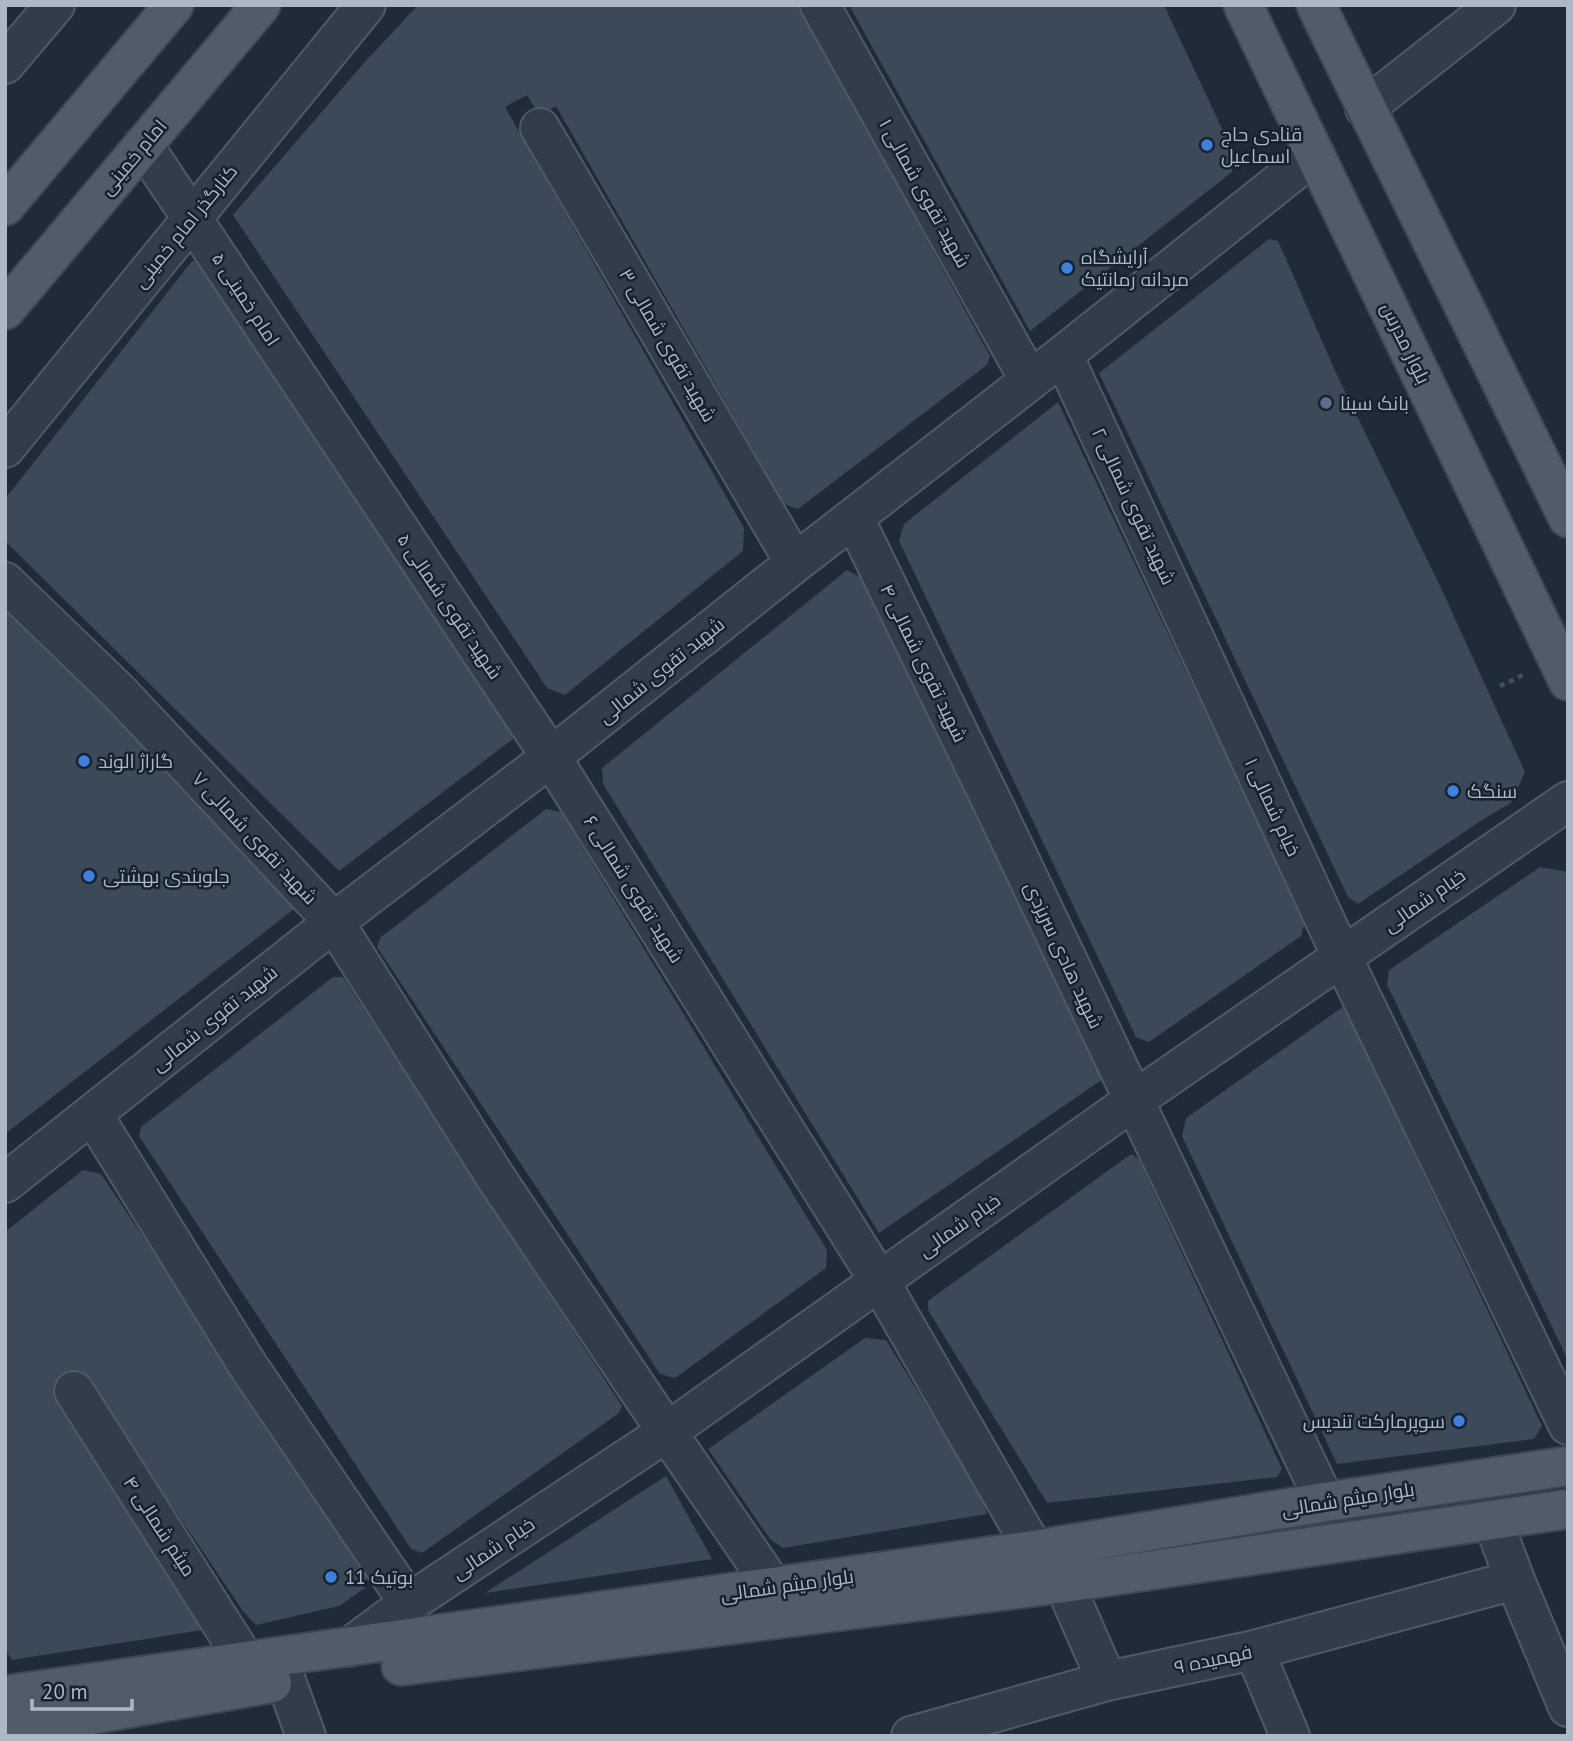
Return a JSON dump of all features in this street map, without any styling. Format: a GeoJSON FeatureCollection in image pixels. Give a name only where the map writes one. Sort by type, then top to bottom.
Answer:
{"type":"FeatureCollection","features":[{"type":"Feature","properties":{"kind":"main road"},"geometry":{"type":"LineString","coordinates":[[5,206],[174,5]]}},
{"type":"Feature","properties":{"kind":"main road","name":"امام خمینی"},"geometry":{"type":"LineString","coordinates":[[5,310],[261,5]]}},
{"type":"Feature","properties":{"kind":"main road","name":"بلوار مدرس"},"geometry":{"type":"LineString","coordinates":[[1243,5],[1568,681]]}},
{"type":"Feature","properties":{"kind":"main road"},"geometry":{"type":"LineString","coordinates":[[1316,5],[1568,517]]}},
{"type":"Feature","properties":{"kind":"main road","name":"بلوار میثم شمالی"},"geometry":{"type":"LineString","coordinates":[[5,1695],[1034,1550],[1325,1502],[1568,1466]]}},
{"type":"Feature","properties":{"kind":"main road","name":"بلوار میثم شمالی"},"geometry":{"type":"LineString","coordinates":[[5,1731],[286,1681],[1064,1583],[1568,1508]]}},
{"type":"Feature","properties":{"kind":"street"},"geometry":{"type":"LineString","coordinates":[[5,64],[55,5]]}},
{"type":"Feature","properties":{"kind":"street","name":"کنارگذر امام خمینی"},"geometry":{"type":"LineString","coordinates":[[5,448],[366,5]]}},
{"type":"Feature","properties":{"kind":"street","name":"شهید تقوی شمالی ۱"},"geometry":{"type":"LineString","coordinates":[[820,5],[1030,381]]}},
{"type":"Feature","properties":{"kind":"street"},"geometry":{"type":"LineString","coordinates":[[1366,108],[1496,5]]}},
{"type":"Feature","properties":{"kind":"street","name":"شهید تقوی شمالی ۳"},"geometry":{"type":"LineString","coordinates":[[540,128],[795,563]]}},
{"type":"Feature","properties":{"kind":"street","name":"امام خمینی ۵"},"geometry":{"type":"LineString","coordinates":[[143,145],[348,455]]}},
{"type":"Feature","properties":{"kind":"street","name":"شهید تقوی شمالی"},"geometry":{"type":"LineString","coordinates":[[5,1183],[334,922],[551,757],[1030,381],[1315,154]]}},
{"type":"Feature","properties":{"kind":"street","name":"شهید تقوی شمالی ۲"},"geometry":{"type":"LineString","coordinates":[[1063,355],[1204,656]]}},
{"type":"Feature","properties":{"kind":"street","name":"شهید تقوی شمالی ۵"},"geometry":{"type":"LineString","coordinates":[[348,455],[551,757]]}},
{"type":"Feature","properties":{"kind":"street","name":"شهید تقوی شمالی ۴"},"geometry":{"type":"LineString","coordinates":[[854,517],[995,808]]}},
{"type":"Feature","properties":{"kind":"street","name":"شهید تقوی شمالی ۷"},"geometry":{"type":"LineString","coordinates":[[5,582],[120,693],[334,922],[498,1181],[774,1588]]}},
{"type":"Feature","properties":{"kind":"street","name":"خیام شمالی ۱"},"geometry":{"type":"LineString","coordinates":[[1204,656],[1342,957],[1568,1425]]}},
{"type":"Feature","properties":{"kind":"street","name":"شهید تقوی شمالی ۶"},"geometry":{"type":"LineString","coordinates":[[551,757],[880,1282],[1034,1550]]}},
{"type":"Feature","properties":{"kind":"street","name":"خیام شمالی"},"geometry":{"type":"LineString","coordinates":[[350,1647],[409,1603],[667,1433],[1133,1101],[1568,801]]}},
{"type":"Feature","properties":{"kind":"street","name":"شهید هادی سریزدی"},"geometry":{"type":"LineString","coordinates":[[995,808],[1325,1502]]}},
{"type":"Feature","properties":{"kind":"street"},"geometry":{"type":"LineString","coordinates":[[93,1115],[247,1364],[409,1603]]}},
{"type":"Feature","properties":{"kind":"street","name":"میثم شمالی ۴"},"geometry":{"type":"LineString","coordinates":[[74,1391],[246,1662]]}},
{"type":"Feature","properties":{"kind":"street"},"geometry":{"type":"LineString","coordinates":[[1493,1521],[1568,1707]]}},
{"type":"Feature","properties":{"kind":"street","name":"فهمیده ۹"},"geometry":{"type":"LineString","coordinates":[[911,1736],[1021,1721],[1107,1681],[1254,1650],[1515,1580]]}},
{"type":"Feature","properties":{"kind":"street"},"geometry":{"type":"LineString","coordinates":[[1064,1583],[1107,1681]]}},
{"type":"Feature","properties":{"kind":"street"},"geometry":{"type":"LineString","coordinates":[[1254,1650],[1290,1736]]}},
{"type":"Feature","properties":{"kind":"street"},"geometry":{"type":"LineString","coordinates":[[286,1681],[306,1736]]}},
{"type":"Feature","properties":{"kind":"building"},"geometry":{"type":"Polygon","coordinates":[[[418,5],[799,5],[990,356],[987,365],[798,509],[784,504],[556,106],[540,116],[527,95],[505,107],[744,528],[743,551],[565,695],[547,688],[233,215],[363,64],[418,5]]]}},
{"type":"Feature","properties":{"kind":"building"},"geometry":{"type":"Polygon","coordinates":[[[849,5],[1164,5],[1232,150],[1232,172],[1030,331],[849,5]]]}},
{"type":"Feature","properties":{"kind":"building"},"geometry":{"type":"Polygon","coordinates":[[[1269,239],[1278,241],[1337,375],[1441,588],[1525,772],[1511,803],[1358,904],[1348,897],[1099,373],[1269,239]]]}},
{"type":"Feature","properties":{"kind":"building"},"geometry":{"type":"Polygon","coordinates":[[[206,260],[514,726],[513,739],[339,871],[5,541],[5,499],[192,261],[206,260]]]}},
{"type":"Feature","properties":{"kind":"building"},"geometry":{"type":"Polygon","coordinates":[[[1058,402],[1305,922],[1301,936],[1149,1042],[1136,1037],[899,541],[904,524],[1058,402]]]}},
{"type":"Feature","properties":{"kind":"building"},"geometry":{"type":"Polygon","coordinates":[[[847,570],[860,577],[1103,1079],[879,1233],[603,784],[602,768],[847,570]]]}},
{"type":"Feature","properties":{"kind":"building"},"geometry":{"type":"Polygon","coordinates":[[[5,608],[297,892],[298,906],[5,1134],[5,608]]]}},
{"type":"Feature","properties":{"kind":"building"},"geometry":{"type":"Polygon","coordinates":[[[546,809],[561,812],[827,1250],[826,1268],[675,1378],[660,1374],[377,947],[380,938],[546,809]]]}},
{"type":"Feature","properties":{"kind":"building"},"geometry":{"type":"Polygon","coordinates":[[[1540,867],[1568,872],[1568,1360],[1387,985],[1389,970],[1540,867]]]}},
{"type":"Feature","properties":{"kind":"building"},"geometry":{"type":"Polygon","coordinates":[[[333,977],[343,977],[622,1406],[619,1413],[422,1553],[411,1549],[139,1136],[141,1127],[333,977]]]}},
{"type":"Feature","properties":{"kind":"building"},"geometry":{"type":"Polygon","coordinates":[[[1344,1006],[1542,1426],[1534,1439],[1337,1464],[1182,1136],[1186,1118],[1344,1006]]]}},
{"type":"Feature","properties":{"kind":"building"},"geometry":{"type":"Polygon","coordinates":[[[1131,1154],[1138,1158],[1282,1469],[1277,1477],[1047,1503],[928,1310],[928,1301],[1131,1154]]]}},
{"type":"Feature","properties":{"kind":"building"},"geometry":{"type":"Polygon","coordinates":[[[83,1170],[101,1174],[368,1572],[365,1588],[339,1606],[256,1625],[243,1611],[80,1370],[52,1390],[205,1621],[203,1630],[12,1660],[5,1649],[5,1232],[83,1170]]]}},
{"type":"Feature","properties":{"kind":"building"},"geometry":{"type":"Polygon","coordinates":[[[865,1338],[886,1340],[981,1494],[987,1514],[783,1548],[770,1539],[708,1449],[865,1338]]]}},
{"type":"Feature","properties":{"kind":"building"},"geometry":{"type":"Polygon","coordinates":[[[666,1476],[712,1559],[485,1593],[666,1476]]]}},
{"type":"Feature","properties":{"kind":"place","name":"قنادی حاج اسماعیل"},"geometry":{"type":"Point","coordinates":[1207,145]}},
{"type":"Feature","properties":{"kind":"place","name":"آرایشگاه مردانه رمانتیک"},"geometry":{"type":"Point","coordinates":[1067,268]}},
{"type":"Feature","properties":{"kind":"place","name":"بانک سینا"},"geometry":{"type":"Point","coordinates":[1326,403]}},
{"type":"Feature","properties":{"kind":"place","name":"گاراژ الوند"},"geometry":{"type":"Point","coordinates":[84,761]}},
{"type":"Feature","properties":{"kind":"place","name":"سنگک"},"geometry":{"type":"Point","coordinates":[1453,791]}},
{"type":"Feature","properties":{"kind":"place","name":"جلوبندی بهشتی"},"geometry":{"type":"Point","coordinates":[89,876]}},
{"type":"Feature","properties":{"kind":"place","name":"سوپرمارکت تندیس"},"geometry":{"type":"Point","coordinates":[1459,1421]}},
{"type":"Feature","properties":{"kind":"place","name":"بوتیک 11"},"geometry":{"type":"Point","coordinates":[331,1577]}}]}
